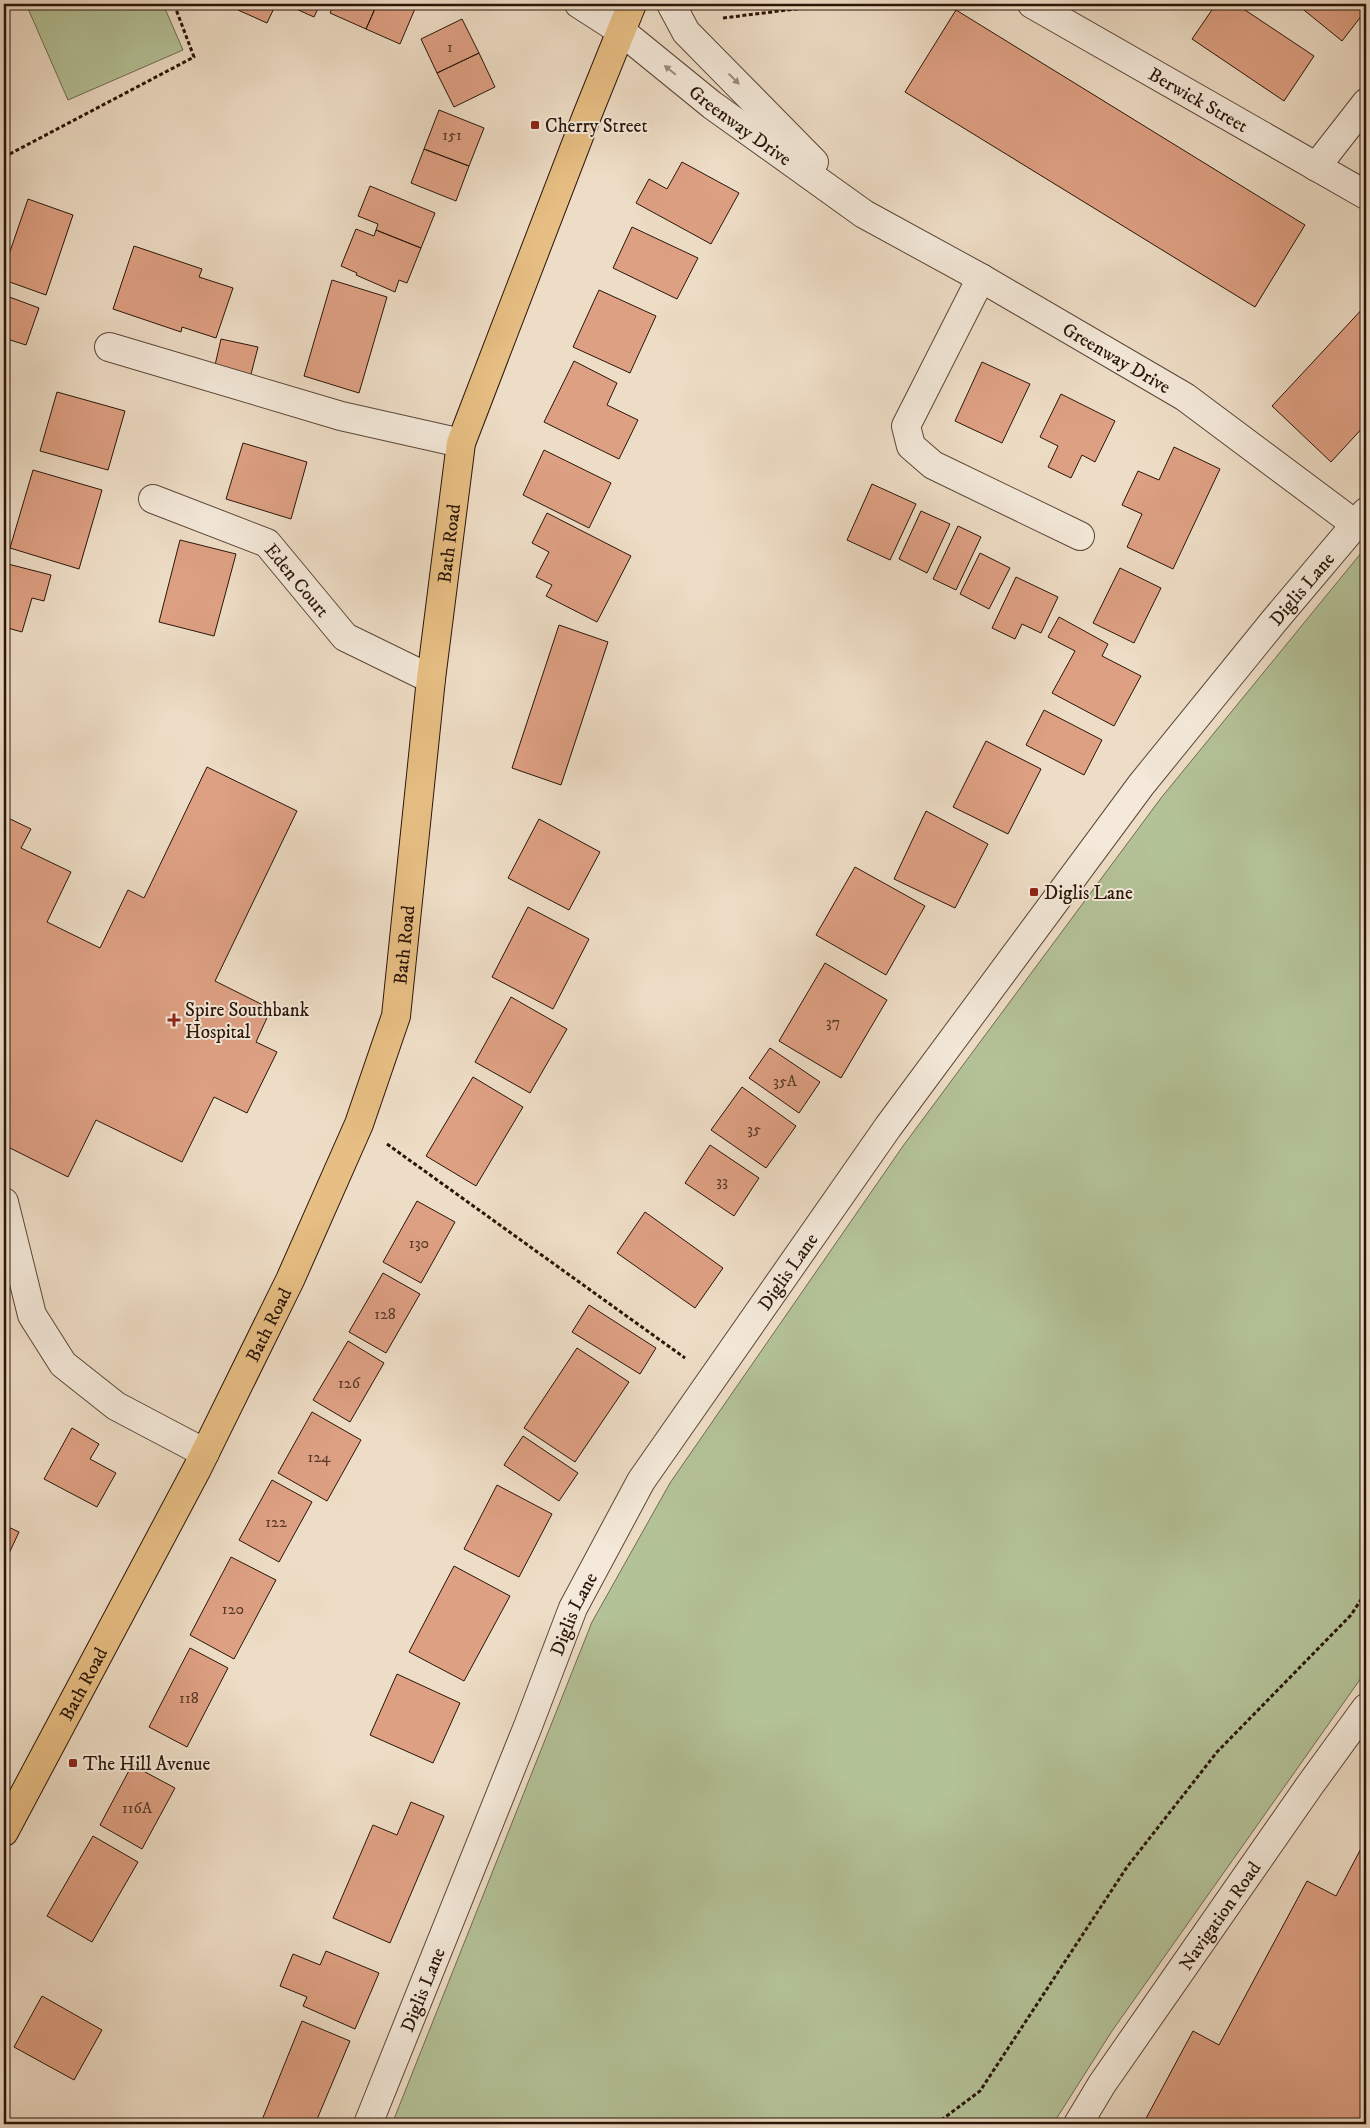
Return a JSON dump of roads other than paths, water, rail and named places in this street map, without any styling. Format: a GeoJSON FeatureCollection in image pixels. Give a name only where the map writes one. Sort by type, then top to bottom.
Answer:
{"type":"FeatureCollection","features":[{"type":"Feature","properties":{"kind":"main road","name":"Bath Road"},"geometry":{"type":"LineString","coordinates":[[4,1832],[205,1453],[290,1280],[359,1124],[396,1016],[431,679],[460,443],[632,4]]}},
{"type":"Feature","properties":{"kind":"street"},"geometry":{"type":"LineString","coordinates":[[580,4],[622,31]]}},
{"type":"Feature","properties":{"kind":"street","name":"Berwick Street"},"geometry":{"type":"LineString","coordinates":[[1032,4],[1366,195]]}},
{"type":"Feature","properties":{"kind":"street","name":"Greenway Drive"},"geometry":{"type":"LineString","coordinates":[[675,11],[686,32],[864,214]]}},
{"type":"Feature","properties":{"kind":"street","name":"Greenway Drive"},"geometry":{"type":"LineString","coordinates":[[622,31],[712,105],[864,214],[981,278],[1185,397],[1360,518]]}},
{"type":"Feature","properties":{"kind":"street"},"geometry":{"type":"LineString","coordinates":[[1316,167],[1366,103]]}},
{"type":"Feature","properties":{"kind":"street"},"geometry":{"type":"LineString","coordinates":[[981,278],[906,426],[910,446],[933,465],[1080,536]]}},
{"type":"Feature","properties":{"kind":"street"},"geometry":{"type":"LineString","coordinates":[[109,347],[341,416],[460,443]]}},
{"type":"Feature","properties":{"kind":"street","name":"Eden Court"},"geometry":{"type":"LineString","coordinates":[[153,499],[267,543],[345,637],[431,679]]}},
{"type":"Feature","properties":{"kind":"street","name":"Diglis Lane"},"geometry":{"type":"LineString","coordinates":[[368,2124],[528,1726],[573,1608],[641,1481],[888,1127],[1141,785],[1360,518]]}},
{"type":"Feature","properties":{"kind":"street"},"geometry":{"type":"LineString","coordinates":[[4,1202],[32,1314],[63,1364],[116,1406],[205,1453]]}},
{"type":"Feature","properties":{"kind":"street","name":"Navigation Road"},"geometry":{"type":"LineString","coordinates":[[1078,2124],[1119,2060],[1310,1785],[1366,1708]]}},
{"type":"Feature","properties":{"kind":"place","name":"Cherry Street"},"geometry":{"type":"Point","coordinates":[535,125]}},
{"type":"Feature","properties":{"kind":"place","name":"Diglis Lane"},"geometry":{"type":"Point","coordinates":[1034,892]}},
{"type":"Feature","properties":{"kind":"place","name":"Spire Southbank Hospital"},"geometry":{"type":"Point","coordinates":[174,1020]}},
{"type":"Feature","properties":{"kind":"place","name":"The Hill Avenue"},"geometry":{"type":"Point","coordinates":[73,1763]}}]}
